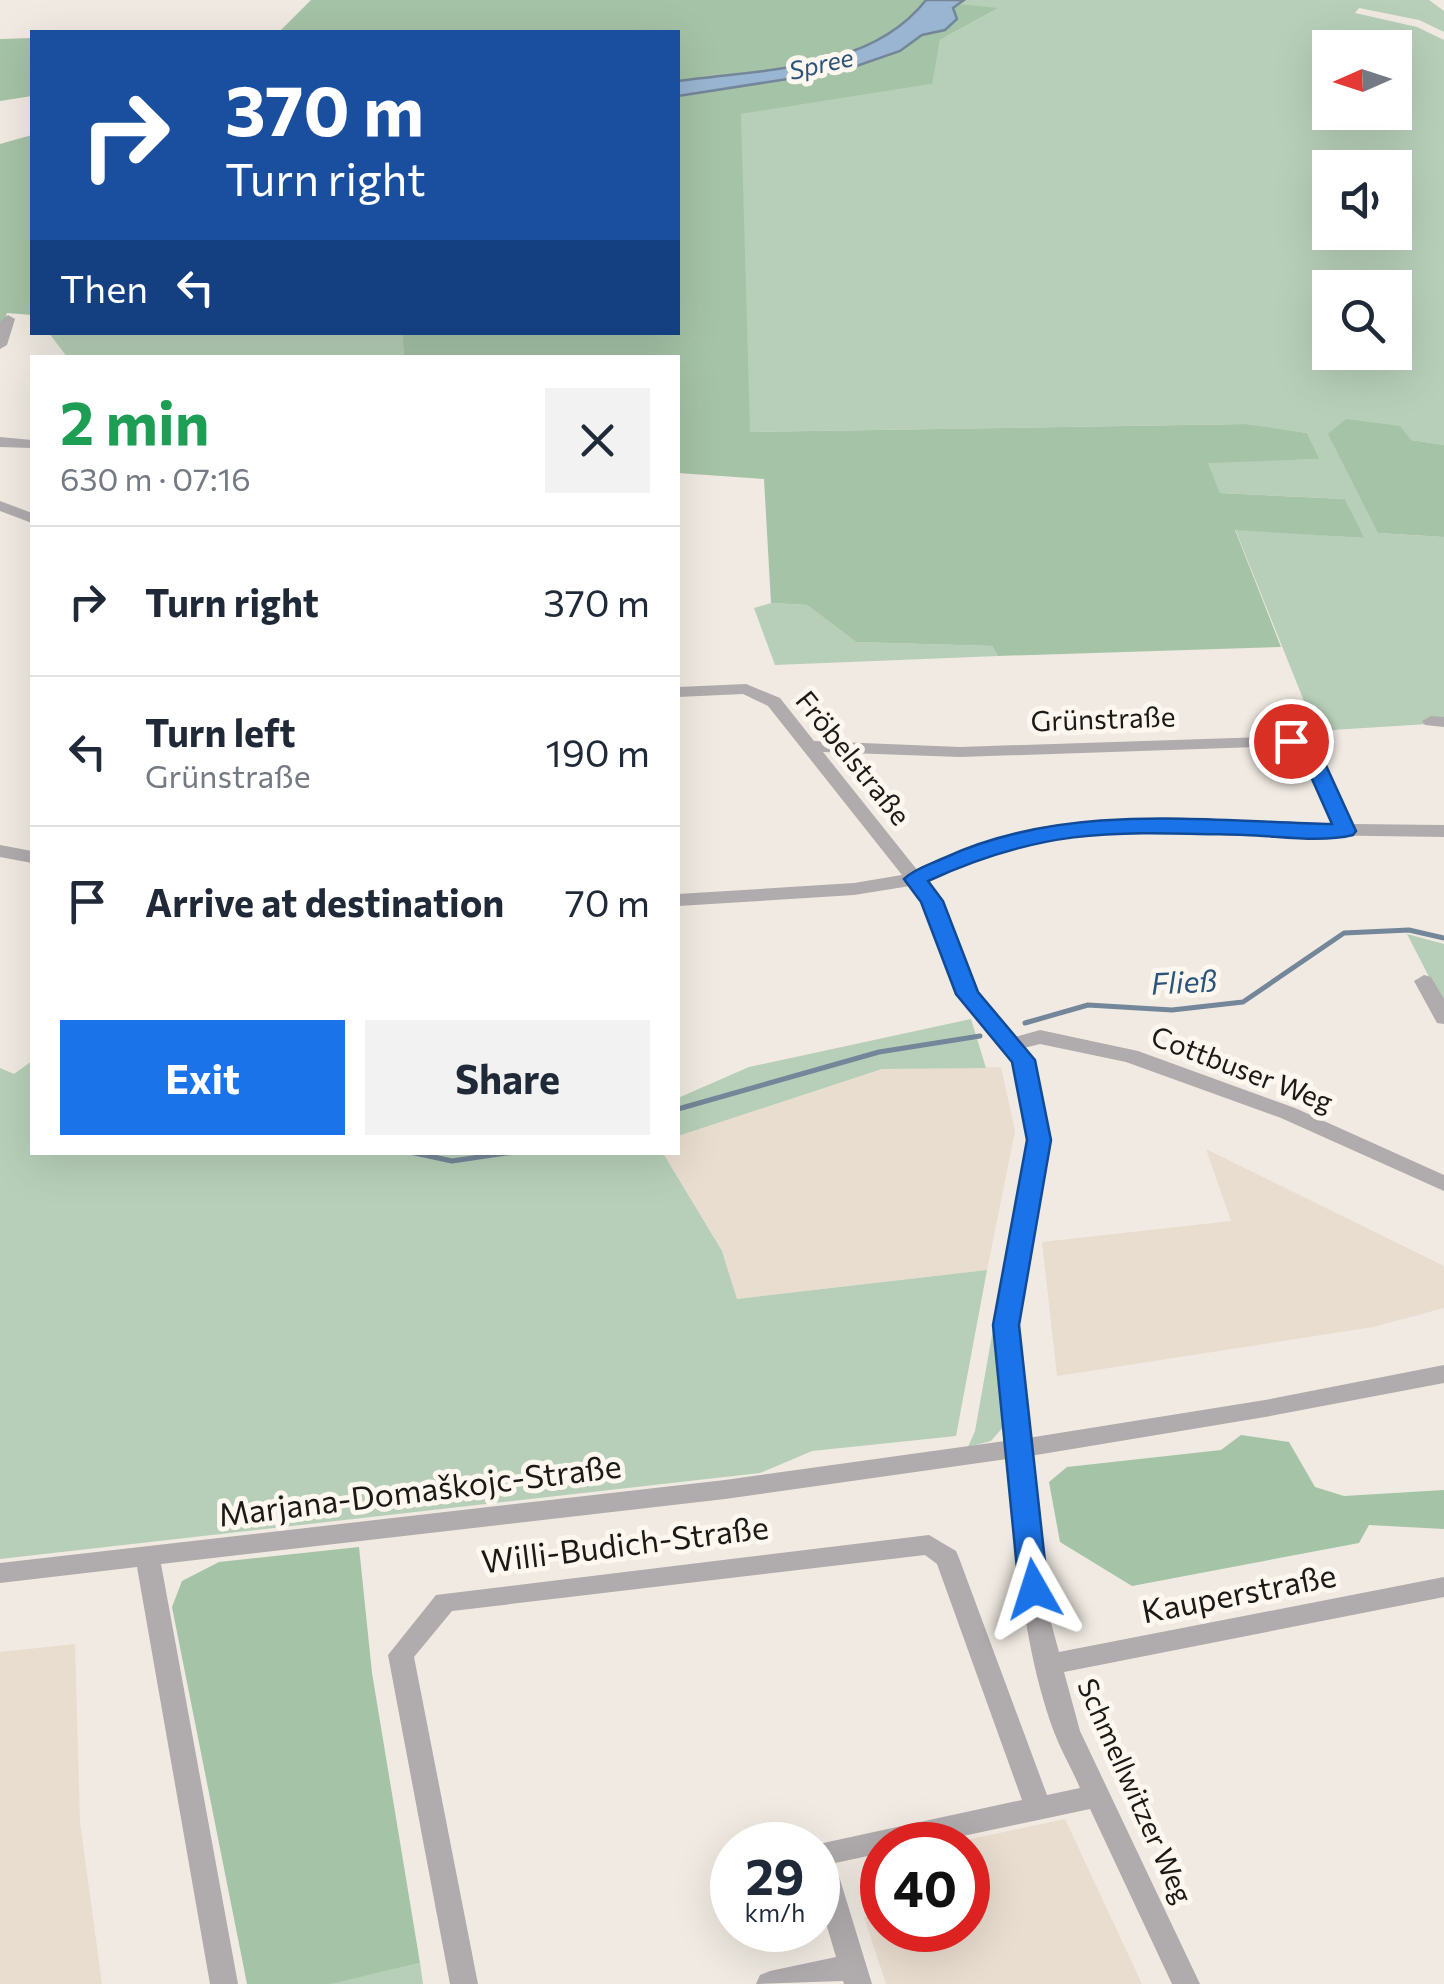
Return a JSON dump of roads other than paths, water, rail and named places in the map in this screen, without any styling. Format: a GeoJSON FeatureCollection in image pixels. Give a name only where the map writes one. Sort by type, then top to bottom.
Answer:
{"type":"FeatureCollection","features":[{"type":"Feature","properties":{"kind":"street"},"geometry":{"type":"LineString","coordinates":[[0,345],[8,319]]}},
{"type":"Feature","properties":{"kind":"street"},"geometry":{"type":"LineString","coordinates":[[0,442],[30,444]]}},
{"type":"Feature","properties":{"kind":"street"},"geometry":{"type":"LineString","coordinates":[[0,506],[30,517]]}},
{"type":"Feature","properties":{"kind":"street","name":"Fröbelstraße"},"geometry":{"type":"LineString","coordinates":[[680,692],[760,692],[774,702],[915,879]]}},
{"type":"Feature","properties":{"kind":"street","name":"Grünstraße"},"geometry":{"type":"LineString","coordinates":[[807,746],[960,752],[1291,741],[1308,748],[1346,831]]}},
{"type":"Feature","properties":{"kind":"street"},"geometry":{"type":"LineString","coordinates":[[680,900],[854,889],[915,879],[972,853],[1039,833],[1100,826],[1444,831]]}},
{"type":"Feature","properties":{"kind":"street"},"geometry":{"type":"LineString","coordinates":[[0,851],[30,857]]}},
{"type":"Feature","properties":{"kind":"street","name":"Schmellwitzer Weg"},"geometry":{"type":"LineString","coordinates":[[915,879],[932,901],[968,994],[1023,1060],[1039,1140],[1006,1325],[1037,1619],[1068,1732],[1186,1984]]}},
{"type":"Feature","properties":{"kind":"street"},"geometry":{"type":"LineString","coordinates":[[1424,981],[1444,1018]]}},
{"type":"Feature","properties":{"kind":"street","name":"Cottbuser Weg"},"geometry":{"type":"LineString","coordinates":[[1012,1045],[1040,1037],[1132,1056],[1288,1114],[1444,1184]]}},
{"type":"Feature","properties":{"kind":"street","name":"Marjana-Domaškojc-Straße"},"geometry":{"type":"LineString","coordinates":[[0,1573],[1019,1451],[1276,1409],[1444,1374]]}},
{"type":"Feature","properties":{"kind":"street","name":"Willi-Budich-Straße"},"geometry":{"type":"LineString","coordinates":[[464,1984],[400,1654],[444,1602],[922,1544],[936,1548],[946,1558],[1038,1808]]}},
{"type":"Feature","properties":{"kind":"street"},"geometry":{"type":"LineString","coordinates":[[147,1556],[224,1984]]}},
{"type":"Feature","properties":{"kind":"street","name":"Kauperstraße"},"geometry":{"type":"LineString","coordinates":[[1047,1665],[1444,1587]]}},
{"type":"Feature","properties":{"kind":"street"},"geometry":{"type":"LineString","coordinates":[[770,1984],[855,1975],[819,1855],[1096,1796]]}},
{"type":"Feature","properties":{"kind":"water","name":"Spree"},"geometry":{"type":"Polygon","coordinates":[[[926,0],[964,0],[953,8],[957,19],[945,30],[922,35],[900,51],[845,70],[680,96],[680,81],[812,63],[845,54],[903,24],[926,0]]]}},
{"type":"Feature","properties":{"kind":"waterway","name":"Fließ"},"geometry":{"type":"LineString","coordinates":[[1025,1023],[1088,1005],[1172,1010],[1243,1002],[1344,933],[1409,930],[1444,938]]}},
{"type":"Feature","properties":{"kind":"waterway","name":"Fließ"},"geometry":{"type":"LineString","coordinates":[[680,1108],[879,1052],[980,1036]]}},
{"type":"Feature","properties":{"kind":"waterway","name":"Fließ"},"geometry":{"type":"LineString","coordinates":[[424,1155],[452,1161],[493,1155]]}}]}
